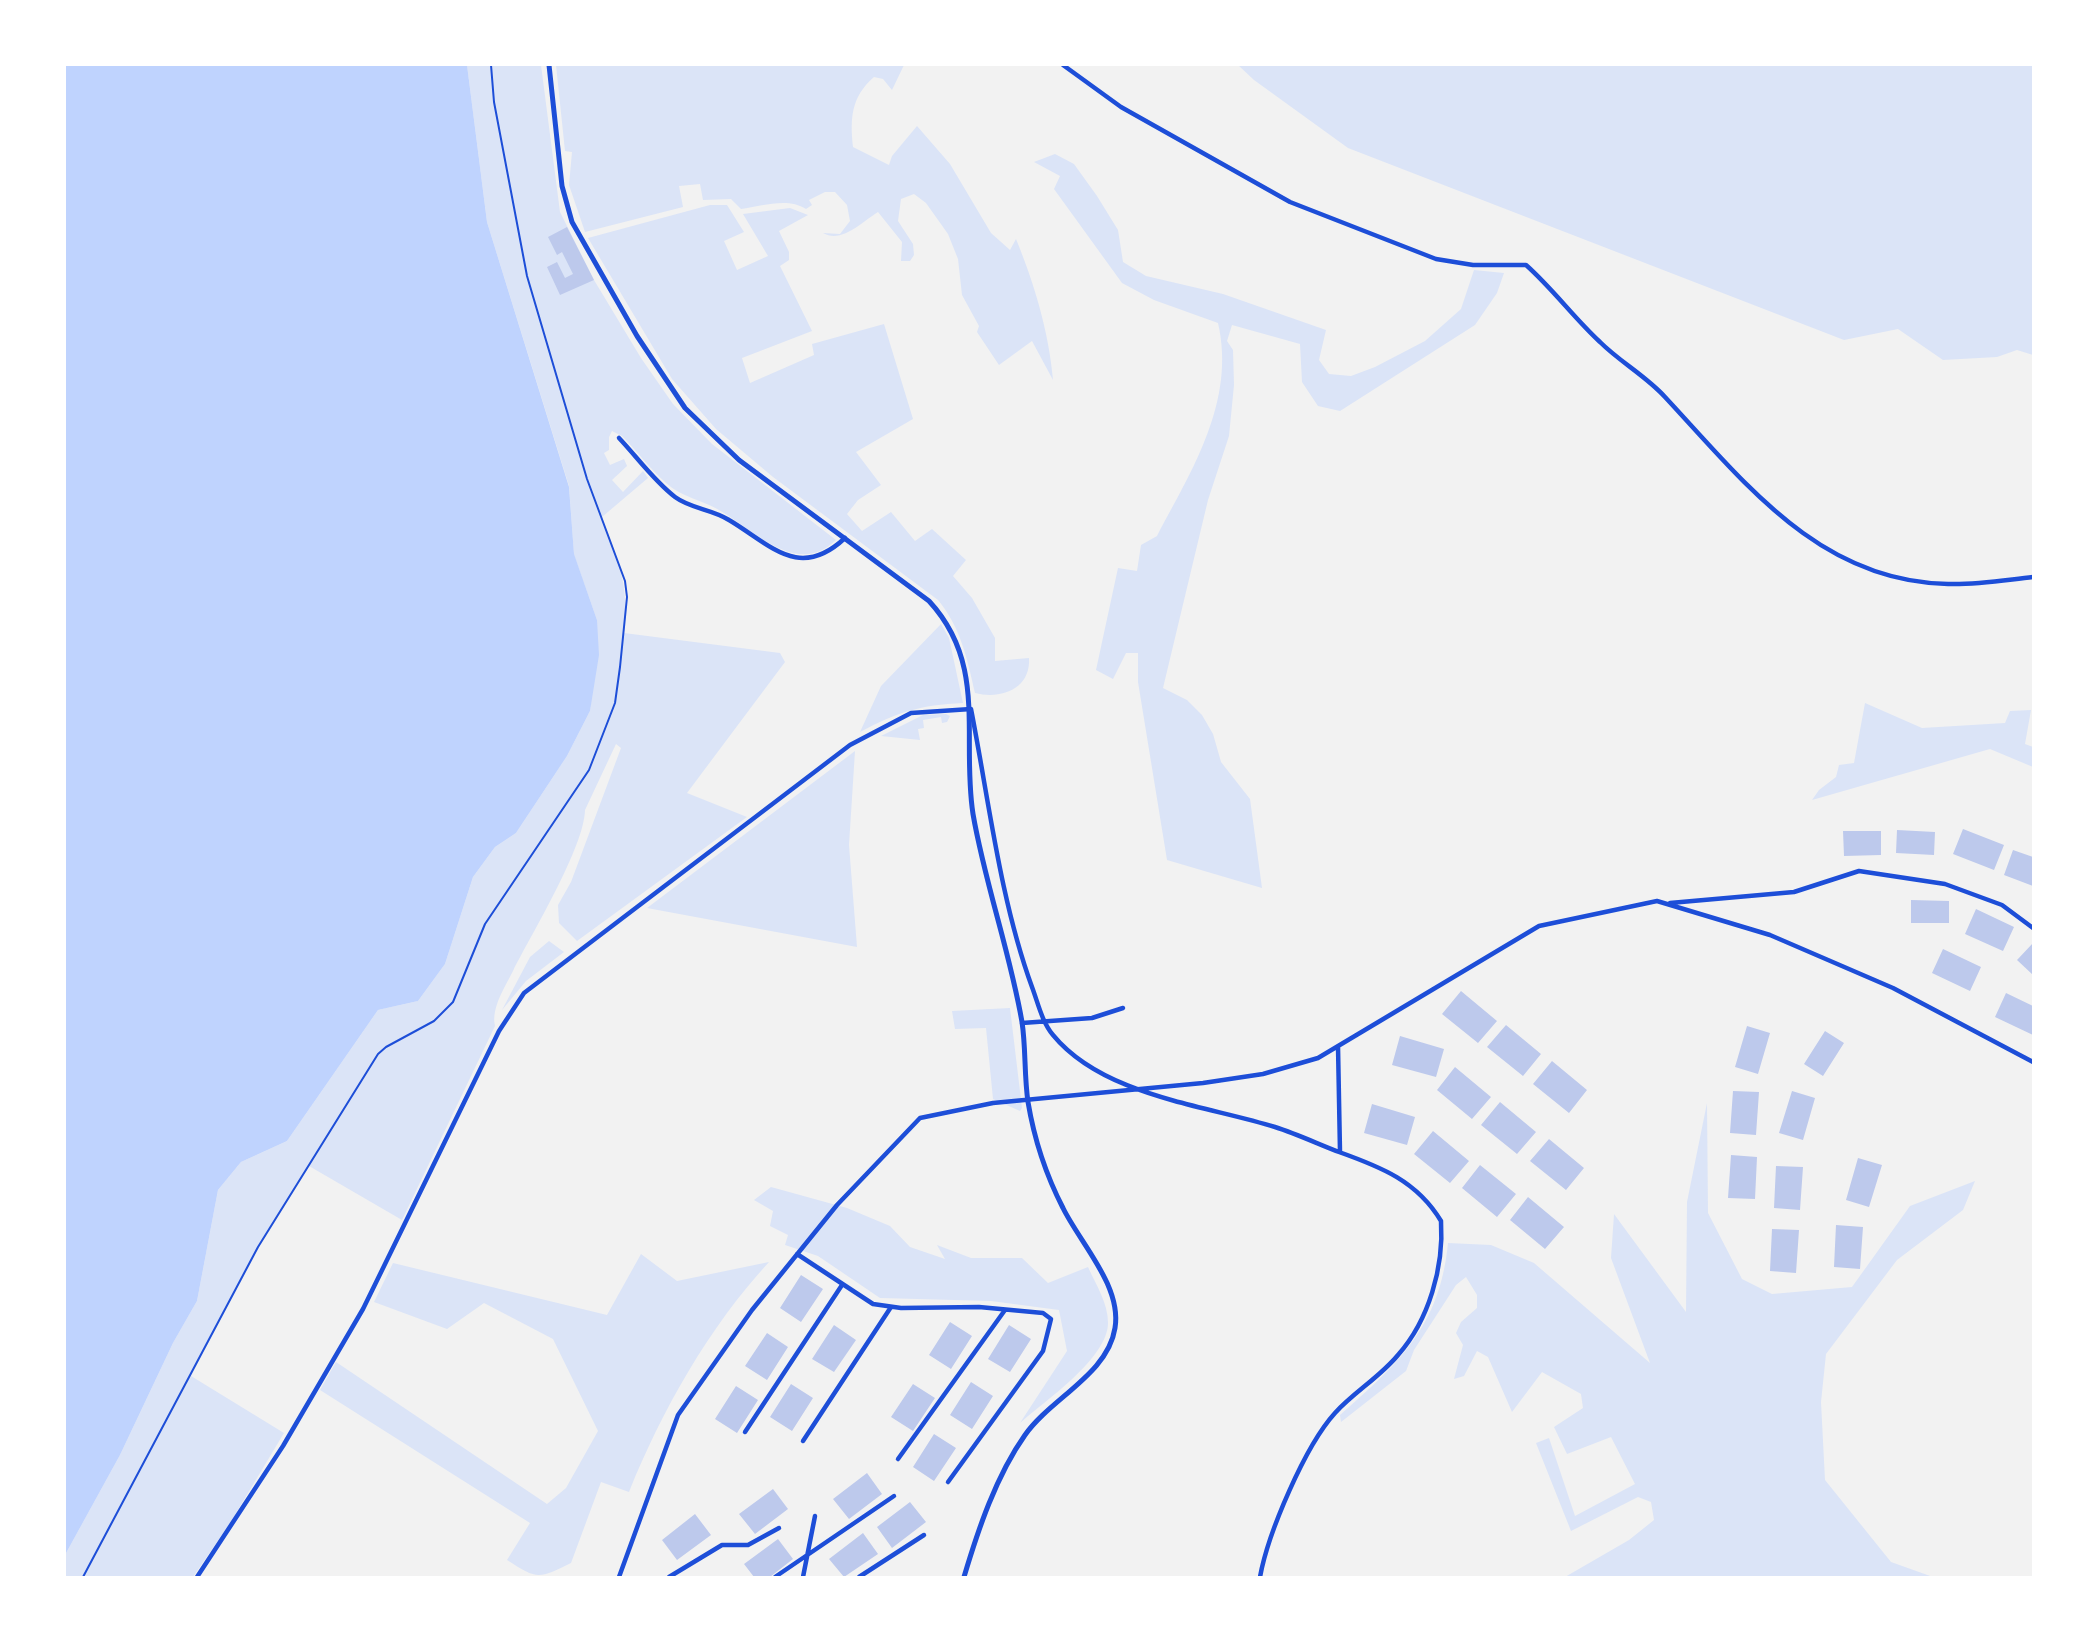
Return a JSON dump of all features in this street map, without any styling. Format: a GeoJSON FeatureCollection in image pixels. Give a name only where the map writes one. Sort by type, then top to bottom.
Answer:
{"type":"FeatureCollection","features":[{"type":"Feature","properties":{"kind":"street"},"geometry":{"type":"LineString","coordinates":[[548,65],[562,186],[569,212],[580,237],[637,336],[685,408],[739,460],[929,601],[948,622],[965,673],[1009,904],[1028,976],[1044,1020],[1054,1036],[1085,1062],[1140,1088],[1205,1110],[1275,1127],[1393,1172],[1433,1207],[1441,1221],[1440,1265],[1408,1343],[1383,1371],[1335,1413],[1306,1458],[1274,1533],[1260,1577]]}},
{"type":"Feature","properties":{"kind":"street"},"geometry":{"type":"LineString","coordinates":[[1063,65],[1121,107],[1290,202],[1436,259],[1473,265],[1526,265],[1601,344],[1662,394],[1762,502],[1795,529],[1823,547],[1874,572],[1922,582],[1978,584],[2033,577]]}},
{"type":"Feature","properties":{"kind":"street"},"geometry":{"type":"LineString","coordinates":[[619,438],[675,497],[725,517],[776,552],[793,558],[820,556],[845,538]]}},
{"type":"Feature","properties":{"kind":"street"},"geometry":{"type":"LineString","coordinates":[[964,1577],[987,1511],[1022,1438],[1054,1401],[1103,1360],[1117,1314],[1110,1293],[1054,1188],[1028,1101],[1022,1023],[973,813],[970,770],[971,709]]}},
{"type":"Feature","properties":{"kind":"street"},"geometry":{"type":"LineString","coordinates":[[197,1577],[283,1447],[363,1308],[499,1031],[524,993],[850,745],[911,713],[971,709]]}},
{"type":"Feature","properties":{"kind":"street"},"geometry":{"type":"LineString","coordinates":[[1666,903],[1794,892],[1859,871],[1945,884],[2001,905],[2033,928]]}},
{"type":"Feature","properties":{"kind":"street"},"geometry":{"type":"LineString","coordinates":[[619,1577],[678,1415],[752,1310],[836,1205],[920,1118],[993,1103],[1263,1074],[1318,1058],[1539,926],[1657,901],[1770,935],[1893,988],[2033,1062]]}},
{"type":"Feature","properties":{"kind":"street"},"geometry":{"type":"LineString","coordinates":[[1022,1023],[1092,1018],[1123,1007]]}},
{"type":"Feature","properties":{"kind":"street"},"geometry":{"type":"LineString","coordinates":[[1338,1046],[1340,1152]]}},
{"type":"Feature","properties":{"kind":"street"},"geometry":{"type":"LineString","coordinates":[[797,1254],[873,1304],[891,1307],[1005,1309],[1043,1313],[1051,1319],[1043,1352],[948,1482]]}},
{"type":"Feature","properties":{"kind":"street"},"geometry":{"type":"LineString","coordinates":[[745,1432],[842,1285]]}},
{"type":"Feature","properties":{"kind":"street"},"geometry":{"type":"LineString","coordinates":[[803,1441],[891,1307]]}},
{"type":"Feature","properties":{"kind":"street"},"geometry":{"type":"LineString","coordinates":[[898,1459],[1005,1309]]}},
{"type":"Feature","properties":{"kind":"street"},"geometry":{"type":"LineString","coordinates":[[775,1577],[894,1496]]}},
{"type":"Feature","properties":{"kind":"street"},"geometry":{"type":"LineString","coordinates":[[803,1577],[815,1516]]}},
{"type":"Feature","properties":{"kind":"street"},"geometry":{"type":"LineString","coordinates":[[669,1577],[722,1545],[748,1545],[779,1528]]}},
{"type":"Feature","properties":{"kind":"street"},"geometry":{"type":"LineString","coordinates":[[859,1577],[924,1535]]}},
{"type":"Feature","properties":{"kind":"path"},"geometry":{"type":"LineString","coordinates":[[83,1577],[275,1217],[378,1054],[434,1021],[453,1002],[485,924],[589,770],[615,703],[627,589],[587,479],[527,276],[494,102],[491,65]]}},
{"type":"Feature","properties":{"kind":"shaded area"},"geometry":{"type":"Polygon","coordinates":[[[467,65],[541,65],[560,212],[594,280],[641,358],[673,404],[712,444],[836,540],[821,550],[806,554],[776,547],[719,510],[672,488],[622,436],[612,431],[609,450],[604,453],[610,465],[624,459],[627,466],[612,480],[623,492],[643,471],[648,478],[602,517],[624,586],[624,633],[780,653],[785,662],[687,793],[747,817],[577,941],[559,923],[558,905],[571,882],[621,748],[616,744],[585,810],[567,868],[503,991],[495,1012],[495,1026],[402,1220],[309,1166],[258,1247],[191,1376],[284,1433],[230,1523],[193,1577],[65,1577],[65,1555],[120,1455],[173,1343],[197,1301],[218,1190],[241,1162],[287,1141],[378,1010],[418,1001],[445,964],[473,877],[495,847],[516,833],[567,756],[590,711],[597,620],[574,555],[569,486],[487,222],[467,65]]]}},
{"type":"Feature","properties":{"kind":"shaded area"},"geometry":{"type":"Polygon","coordinates":[[[556,65],[904,65],[892,90],[883,79],[874,77],[856,100],[852,117],[853,147],[889,165],[892,156],[917,126],[950,164],[991,233],[1010,250],[1016,239],[1040,308],[1053,380],[1032,341],[999,365],[977,332],[979,326],[962,295],[958,259],[948,234],[926,203],[914,194],[901,199],[898,221],[913,244],[914,255],[910,261],[901,261],[902,242],[878,212],[845,234],[830,236],[823,233],[840,234],[850,221],[847,205],[835,192],[825,192],[809,200],[812,205],[806,209],[799,205],[783,203],[741,209],[731,199],[703,200],[700,184],[679,186],[683,207],[585,232],[569,185],[572,152],[565,151],[556,65]]]}},
{"type":"Feature","properties":{"kind":"shaded area"},"geometry":{"type":"Polygon","coordinates":[[[1238,65],[2033,65],[2033,355],[2017,350],[1997,357],[1943,360],[1898,329],[1844,340],[1348,148],[1254,80],[1238,65]]]}},
{"type":"Feature","properties":{"kind":"shaded area"},"geometry":{"type":"Polygon","coordinates":[[[1055,154],[1074,164],[1097,196],[1118,230],[1123,262],[1146,276],[1223,294],[1326,330],[1319,360],[1329,374],[1351,376],[1375,367],[1425,341],[1461,309],[1474,270],[1504,273],[1497,293],[1475,325],[1340,411],[1318,406],[1302,382],[1300,344],[1232,325],[1227,341],[1233,350],[1234,385],[1229,436],[1208,500],[1163,688],[1187,700],[1202,715],[1213,734],[1221,762],[1250,799],[1262,888],[1167,860],[1138,682],[1138,653],[1126,653],[1113,679],[1096,670],[1118,568],[1137,571],[1141,545],[1157,536],[1184,486],[1207,434],[1221,380],[1222,352],[1218,323],[1154,300],[1122,283],[1054,189],[1060,176],[1034,162],[1055,154]]]}},
{"type":"Feature","properties":{"kind":"shaded area"},"geometry":{"type":"Polygon","coordinates":[[[710,205],[727,205],[744,232],[724,241],[737,270],[768,256],[743,214],[790,208],[808,215],[779,231],[789,252],[789,260],[780,266],[812,331],[742,358],[750,383],[814,355],[812,344],[884,324],[913,419],[856,452],[881,485],[858,500],[847,514],[862,531],[891,512],[915,541],[932,529],[966,560],[953,576],[972,598],[995,638],[995,661],[1029,658],[1025,677],[1013,689],[995,695],[975,693],[958,633],[938,600],[773,477],[716,429],[672,379],[588,238],[710,205]]]}},
{"type":"Feature","properties":{"kind":"shaded area"},"geometry":{"type":"Polygon","coordinates":[[[941,624],[949,638],[963,703],[910,711],[860,732],[881,686],[941,624]]]}},
{"type":"Feature","properties":{"kind":"shaded area"},"geometry":{"type":"Polygon","coordinates":[[[1865,703],[1922,728],[2005,723],[2010,711],[2031,710],[2025,744],[2033,747],[2033,767],[1990,749],[1812,800],[1819,790],[1836,777],[1839,765],[1854,763],[1865,703]]]}},
{"type":"Feature","properties":{"kind":"shaded area"},"geometry":{"type":"Polygon","coordinates":[[[923,715],[950,716],[947,722],[942,723],[941,717],[923,720],[924,728],[918,729],[920,740],[881,736],[923,715]]]}},
{"type":"Feature","properties":{"kind":"shaded area"},"geometry":{"type":"Polygon","coordinates":[[[855,751],[849,845],[857,947],[647,908],[855,751]]]}},
{"type":"Feature","properties":{"kind":"shaded area"},"geometry":{"type":"Polygon","coordinates":[[[549,941],[564,952],[526,981],[502,1010],[530,957],[549,941]]]}},
{"type":"Feature","properties":{"kind":"shaded area"},"geometry":{"type":"Polygon","coordinates":[[[1010,1008],[1022,1108],[1020,1111],[993,1099],[986,1028],[955,1029],[952,1011],[1010,1008]]]}},
{"type":"Feature","properties":{"kind":"shaded area"},"geometry":{"type":"Polygon","coordinates":[[[1707,1103],[1708,1213],[1742,1279],[1772,1294],[1852,1287],[1910,1206],[1975,1181],[1963,1210],[1897,1260],[1826,1354],[1821,1402],[1825,1480],[1891,1562],[1933,1577],[1565,1577],[1629,1540],[1654,1520],[1651,1502],[1638,1497],[1571,1531],[1536,1443],[1549,1438],[1575,1516],[1635,1484],[1611,1437],[1567,1454],[1554,1427],[1583,1408],[1581,1394],[1542,1372],[1512,1412],[1488,1357],[1477,1351],[1464,1376],[1454,1379],[1463,1345],[1456,1333],[1461,1322],[1477,1308],[1477,1295],[1466,1277],[1456,1285],[1414,1350],[1406,1371],[1341,1422],[1340,1415],[1398,1360],[1426,1320],[1436,1298],[1448,1243],[1491,1245],[1534,1263],[1650,1363],[1611,1258],[1614,1214],[1686,1312],[1687,1202],[1707,1103]]]}},
{"type":"Feature","properties":{"kind":"shaded area"},"geometry":{"type":"Polygon","coordinates":[[[771,1187],[847,1208],[890,1226],[910,1247],[945,1259],[937,1245],[971,1258],[1022,1258],[1048,1283],[1088,1267],[1106,1308],[1108,1323],[1105,1336],[1087,1364],[1020,1423],[1067,1351],[1059,1310],[991,1301],[880,1298],[818,1256],[785,1245],[788,1235],[770,1226],[773,1211],[754,1200],[771,1187]]]}},
{"type":"Feature","properties":{"kind":"shaded area"},"geometry":{"type":"Polygon","coordinates":[[[641,1254],[677,1281],[769,1262],[726,1314],[689,1371],[656,1431],[629,1492],[601,1482],[571,1563],[551,1572],[532,1574],[507,1560],[530,1523],[320,1390],[336,1362],[547,1504],[566,1488],[598,1431],[553,1339],[484,1303],[447,1329],[374,1302],[393,1263],[607,1315],[641,1254]]]}},
{"type":"Feature","properties":{"kind":"water"},"geometry":{"type":"Polygon","coordinates":[[[65,65],[467,65],[487,222],[569,487],[574,554],[597,620],[599,655],[590,711],[567,756],[516,833],[495,847],[473,877],[445,964],[418,1001],[378,1010],[287,1141],[241,1162],[218,1190],[197,1301],[173,1343],[120,1455],[65,1555],[65,65]]]}},
{"type":"Feature","properties":{"kind":"building"},"geometry":{"type":"Polygon","coordinates":[[[567,227],[594,280],[560,295],[547,267],[557,262],[565,278],[573,274],[562,252],[557,255],[548,237],[567,227]]]}},
{"type":"Feature","properties":{"kind":"building"},"geometry":{"type":"Polygon","coordinates":[[[1963,829],[2004,845],[1994,870],[1953,854],[1963,829]]]}},
{"type":"Feature","properties":{"kind":"building"},"geometry":{"type":"Polygon","coordinates":[[[1897,830],[1935,832],[1934,855],[1896,853],[1897,830]]]}},
{"type":"Feature","properties":{"kind":"building"},"geometry":{"type":"Polygon","coordinates":[[[1843,831],[1881,831],[1881,855],[1844,856],[1843,831]]]}},
{"type":"Feature","properties":{"kind":"building"},"geometry":{"type":"Polygon","coordinates":[[[2013,850],[2033,857],[2033,886],[2004,875],[2013,850]]]}},
{"type":"Feature","properties":{"kind":"building"},"geometry":{"type":"Polygon","coordinates":[[[1911,900],[1949,901],[1949,923],[1911,923],[1911,900]]]}},
{"type":"Feature","properties":{"kind":"building"},"geometry":{"type":"Polygon","coordinates":[[[1976,909],[2014,927],[2003,951],[1965,934],[1976,909]]]}},
{"type":"Feature","properties":{"kind":"building"},"geometry":{"type":"Polygon","coordinates":[[[2033,943],[2033,975],[2017,960],[2033,943]]]}},
{"type":"Feature","properties":{"kind":"building"},"geometry":{"type":"Polygon","coordinates":[[[1943,949],[1981,967],[1970,991],[1932,973],[1943,949]]]}},
{"type":"Feature","properties":{"kind":"building"},"geometry":{"type":"Polygon","coordinates":[[[1461,991],[1497,1021],[1478,1043],[1442,1014],[1461,991]]]}},
{"type":"Feature","properties":{"kind":"building"},"geometry":{"type":"Polygon","coordinates":[[[2006,993],[2033,1006],[2033,1035],[1995,1017],[2006,993]]]}},
{"type":"Feature","properties":{"kind":"building"},"geometry":{"type":"Polygon","coordinates":[[[1506,1025],[1541,1054],[1523,1076],[1487,1047],[1506,1025]]]}},
{"type":"Feature","properties":{"kind":"building"},"geometry":{"type":"Polygon","coordinates":[[[1747,1026],[1770,1033],[1758,1074],[1735,1067],[1747,1026]]]}},
{"type":"Feature","properties":{"kind":"building"},"geometry":{"type":"Polygon","coordinates":[[[1825,1031],[1844,1043],[1823,1076],[1804,1064],[1825,1031]]]}},
{"type":"Feature","properties":{"kind":"building"},"geometry":{"type":"Polygon","coordinates":[[[1400,1036],[1444,1049],[1436,1077],[1392,1065],[1400,1036]]]}},
{"type":"Feature","properties":{"kind":"building"},"geometry":{"type":"Polygon","coordinates":[[[1552,1061],[1587,1090],[1569,1113],[1533,1084],[1552,1061]]]}},
{"type":"Feature","properties":{"kind":"building"},"geometry":{"type":"Polygon","coordinates":[[[1455,1067],[1491,1097],[1472,1119],[1437,1090],[1455,1067]]]}},
{"type":"Feature","properties":{"kind":"building"},"geometry":{"type":"Polygon","coordinates":[[[1733,1091],[1759,1092],[1756,1135],[1730,1133],[1733,1091]]]}},
{"type":"Feature","properties":{"kind":"building"},"geometry":{"type":"Polygon","coordinates":[[[1792,1091],[1815,1098],[1803,1140],[1779,1133],[1792,1091]]]}},
{"type":"Feature","properties":{"kind":"building"},"geometry":{"type":"Polygon","coordinates":[[[1500,1102],[1536,1132],[1517,1154],[1481,1125],[1500,1102]]]}},
{"type":"Feature","properties":{"kind":"building"},"geometry":{"type":"Polygon","coordinates":[[[1372,1104],[1415,1117],[1407,1145],[1364,1133],[1372,1104]]]}},
{"type":"Feature","properties":{"kind":"building"},"geometry":{"type":"Polygon","coordinates":[[[1433,1131],[1469,1161],[1450,1183],[1414,1154],[1433,1131]]]}},
{"type":"Feature","properties":{"kind":"building"},"geometry":{"type":"Polygon","coordinates":[[[1549,1139],[1584,1168],[1566,1190],[1530,1161],[1549,1139]]]}},
{"type":"Feature","properties":{"kind":"building"},"geometry":{"type":"Polygon","coordinates":[[[1731,1155],[1757,1157],[1755,1199],[1728,1198],[1731,1155]]]}},
{"type":"Feature","properties":{"kind":"building"},"geometry":{"type":"Polygon","coordinates":[[[1858,1158],[1882,1165],[1869,1207],[1846,1200],[1858,1158]]]}},
{"type":"Feature","properties":{"kind":"building"},"geometry":{"type":"Polygon","coordinates":[[[1480,1165],[1516,1194],[1497,1217],[1462,1188],[1480,1165]]]}},
{"type":"Feature","properties":{"kind":"building"},"geometry":{"type":"Polygon","coordinates":[[[1776,1166],[1803,1167],[1800,1210],[1774,1208],[1776,1166]]]}},
{"type":"Feature","properties":{"kind":"building"},"geometry":{"type":"Polygon","coordinates":[[[1528,1197],[1564,1227],[1545,1249],[1510,1220],[1528,1197]]]}},
{"type":"Feature","properties":{"kind":"building"},"geometry":{"type":"Polygon","coordinates":[[[1836,1225],[1863,1227],[1860,1269],[1834,1267],[1836,1225]]]}},
{"type":"Feature","properties":{"kind":"building"},"geometry":{"type":"Polygon","coordinates":[[[1772,1229],[1799,1230],[1796,1273],[1770,1271],[1772,1229]]]}},
{"type":"Feature","properties":{"kind":"building"},"geometry":{"type":"Polygon","coordinates":[[[801,1275],[823,1289],[801,1322],[780,1308],[801,1275]]]}},
{"type":"Feature","properties":{"kind":"building"},"geometry":{"type":"Polygon","coordinates":[[[950,1322],[972,1336],[951,1369],[929,1355],[950,1322]]]}},
{"type":"Feature","properties":{"kind":"building"},"geometry":{"type":"Polygon","coordinates":[[[834,1325],[856,1340],[834,1372],[812,1359],[834,1325]]]}},
{"type":"Feature","properties":{"kind":"building"},"geometry":{"type":"Polygon","coordinates":[[[1009,1325],[1031,1339],[1010,1372],[988,1359],[1009,1325]]]}},
{"type":"Feature","properties":{"kind":"building"},"geometry":{"type":"Polygon","coordinates":[[[767,1333],[788,1347],[767,1380],[745,1366],[767,1333]]]}},
{"type":"Feature","properties":{"kind":"building"},"geometry":{"type":"Polygon","coordinates":[[[971,1382],[993,1396],[972,1429],[950,1415],[971,1382]]]}},
{"type":"Feature","properties":{"kind":"building"},"geometry":{"type":"Polygon","coordinates":[[[791,1384],[813,1398],[792,1431],[770,1417],[791,1384]]]}},
{"type":"Feature","properties":{"kind":"building"},"geometry":{"type":"Polygon","coordinates":[[[913,1384],[935,1398],[913,1431],[891,1417],[913,1384]]]}},
{"type":"Feature","properties":{"kind":"building"},"geometry":{"type":"Polygon","coordinates":[[[736,1386],[758,1400],[737,1433],[715,1419],[736,1386]]]}},
{"type":"Feature","properties":{"kind":"building"},"geometry":{"type":"Polygon","coordinates":[[[934,1434],[956,1448],[934,1481],[913,1467],[934,1434]]]}},
{"type":"Feature","properties":{"kind":"building"},"geometry":{"type":"Polygon","coordinates":[[[867,1473],[882,1494],[849,1519],[833,1499],[867,1473]]]}},
{"type":"Feature","properties":{"kind":"building"},"geometry":{"type":"Polygon","coordinates":[[[773,1489],[788,1509],[755,1534],[739,1514],[773,1489]]]}},
{"type":"Feature","properties":{"kind":"building"},"geometry":{"type":"Polygon","coordinates":[[[910,1502],[926,1522],[892,1548],[877,1527],[910,1502]]]}},
{"type":"Feature","properties":{"kind":"building"},"geometry":{"type":"Polygon","coordinates":[[[695,1514],[711,1535],[677,1560],[662,1540],[695,1514]]]}},
{"type":"Feature","properties":{"kind":"building"},"geometry":{"type":"Polygon","coordinates":[[[863,1533],[878,1554],[844,1577],[829,1559],[863,1533]]]}},
{"type":"Feature","properties":{"kind":"building"},"geometry":{"type":"Polygon","coordinates":[[[778,1539],[793,1559],[770,1577],[754,1577],[744,1564],[778,1539]]]}}]}
